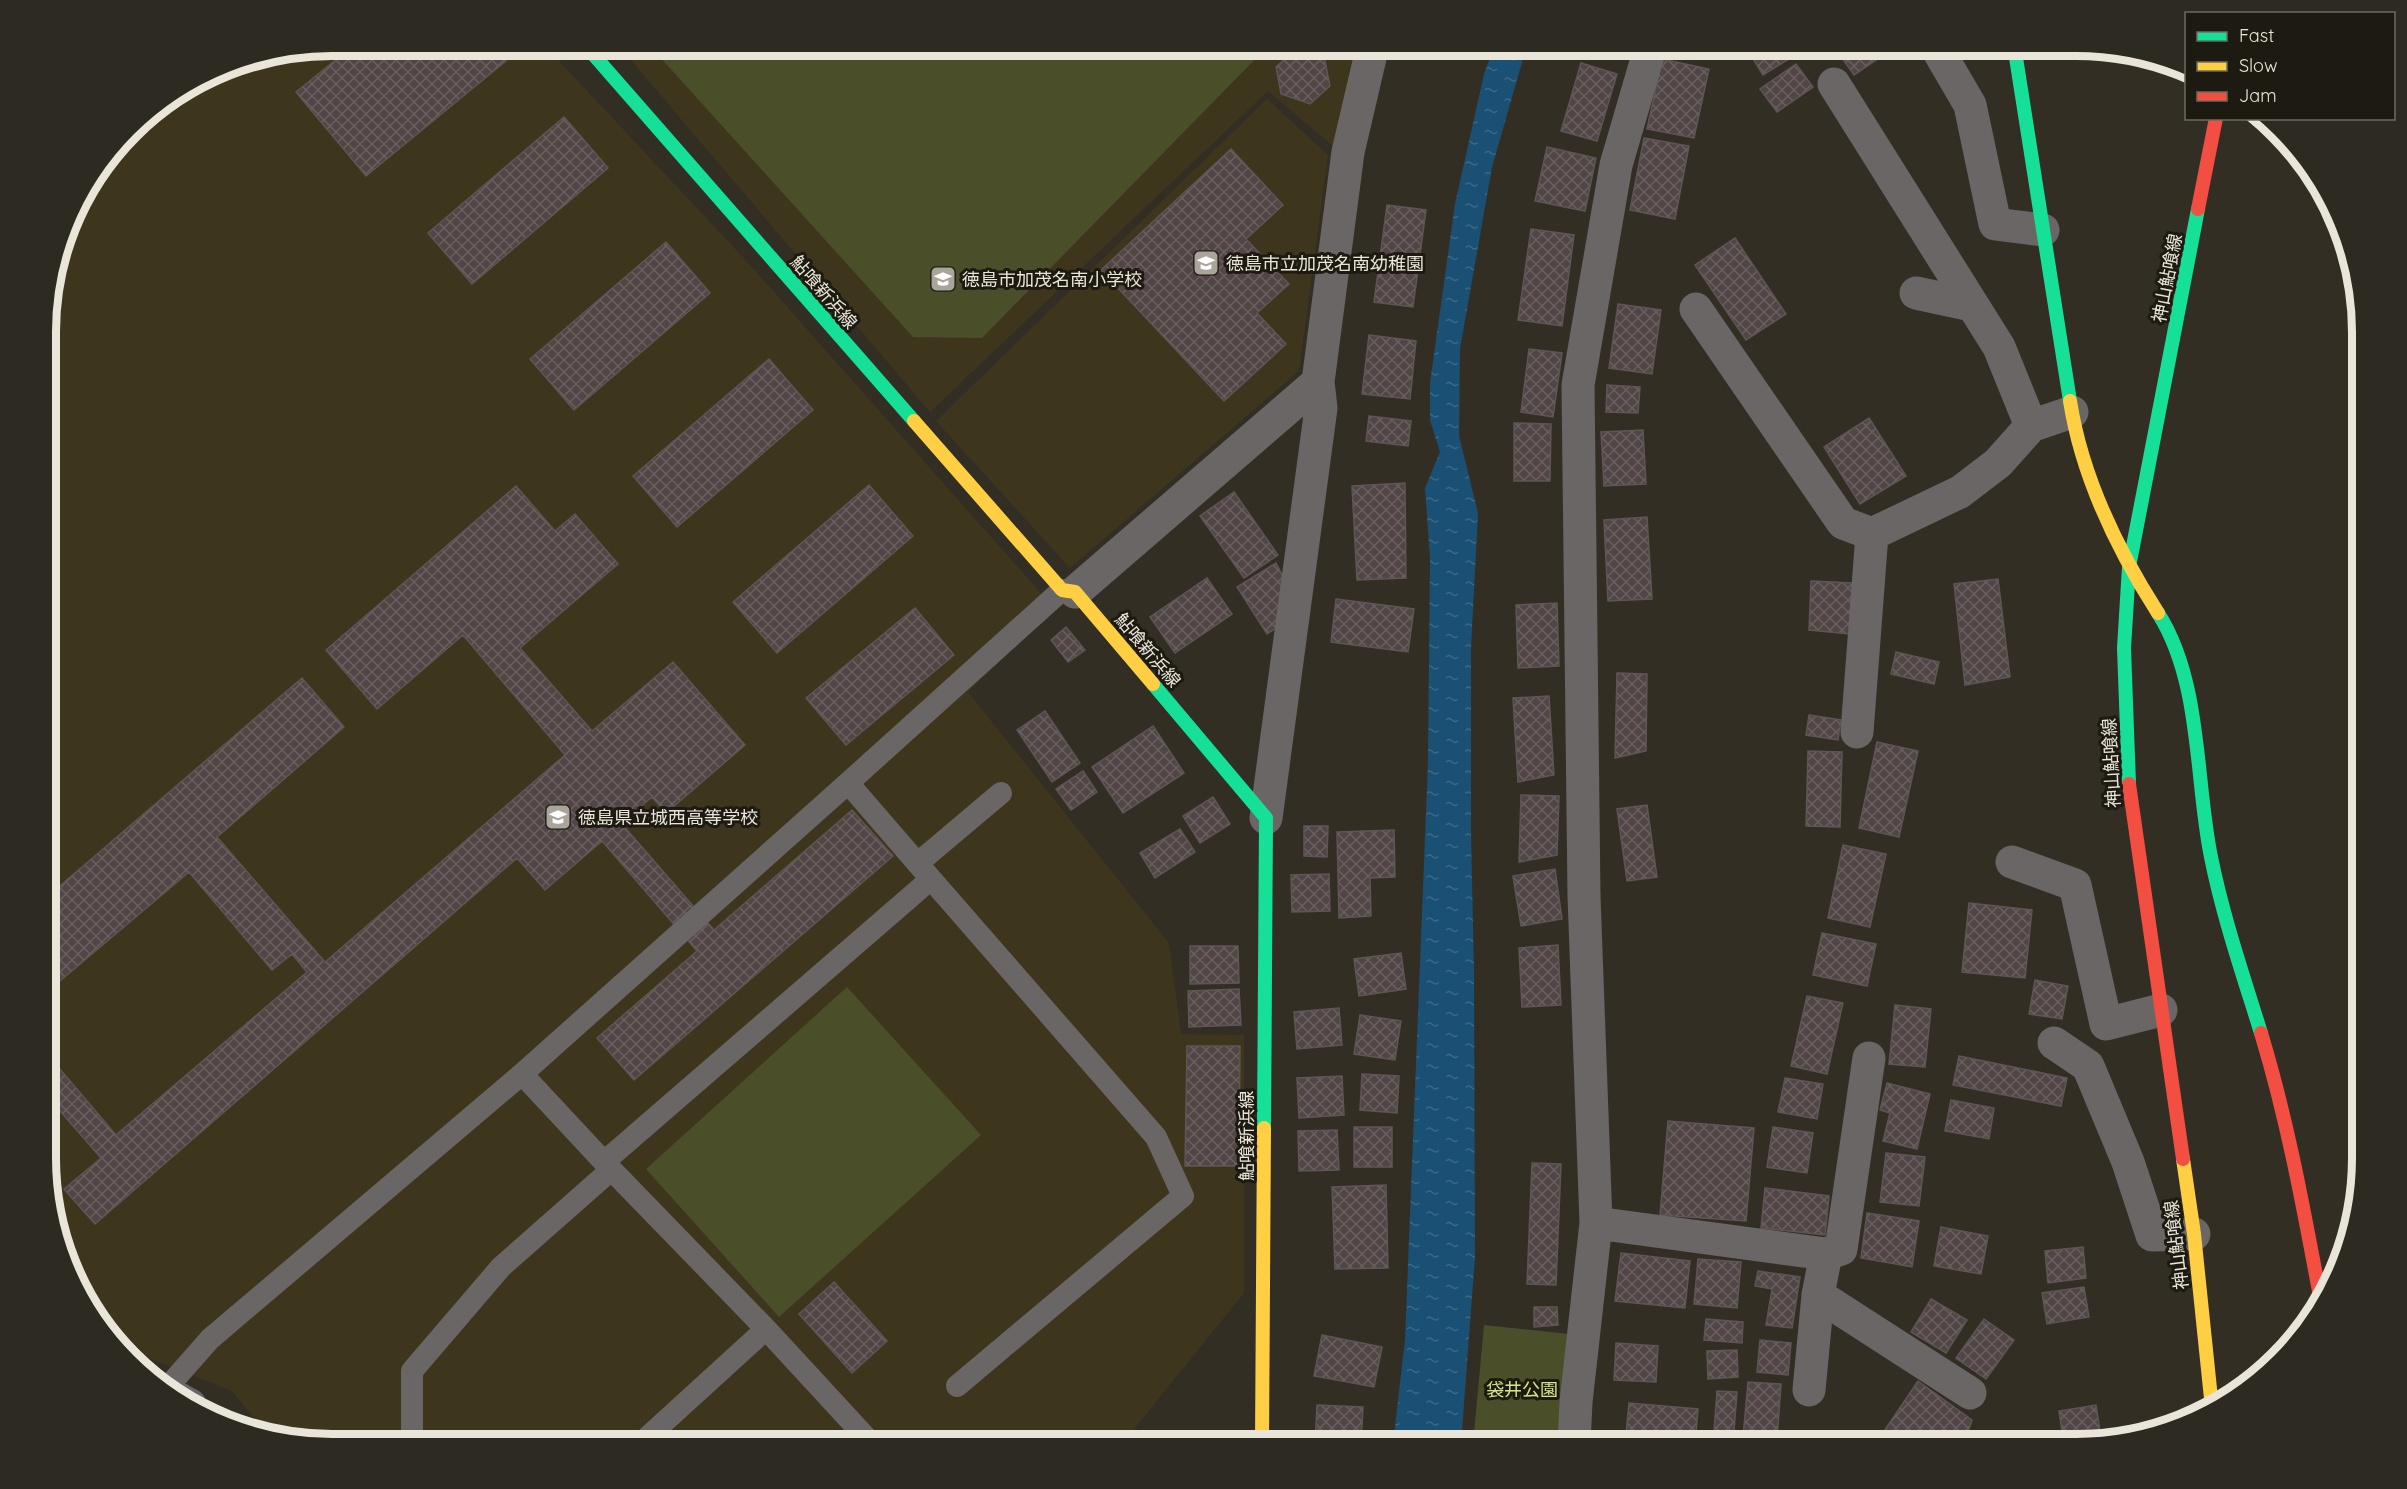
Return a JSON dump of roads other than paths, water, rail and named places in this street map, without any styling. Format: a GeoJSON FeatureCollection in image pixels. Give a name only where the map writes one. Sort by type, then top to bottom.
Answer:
{"type":"FeatureCollection","features":[{"type":"Feature","properties":{"kind":"main road","name":"鮎喰新浜線"},"geometry":{"type":"LineString","coordinates":[[595,56],[1266,818],[1262,1434]]}},
{"type":"Feature","properties":{"kind":"main road"},"geometry":{"type":"LineString","coordinates":[[2016,56],[2072,412],[2083,460],[2129,567],[2169,630],[2185,671],[2211,855],[2229,930],[2281,1104],[2296,1166],[2319,1289]]}},
{"type":"Feature","properties":{"kind":"main road","name":"神山鮎喰線"},"geometry":{"type":"LineString","coordinates":[[2211,1398],[2194,1234],[2129,795],[2124,648],[2129,567],[2216,120]]}},
{"type":"Feature","properties":{"kind":"street"},"geometry":{"type":"LineString","coordinates":[[1266,818],[1321,408],[1318,382],[1348,152],[1370,56]]}},
{"type":"Feature","properties":{"kind":"street"},"geometry":{"type":"LineString","coordinates":[[1574,1434],[1596,1223],[1584,896],[1578,385],[1616,165],[1648,56]]}},
{"type":"Feature","properties":{"kind":"street"},"geometry":{"type":"LineString","coordinates":[[1941,56],[1970,105],[1995,224],[2043,230]]}},
{"type":"Feature","properties":{"kind":"street"},"geometry":{"type":"LineString","coordinates":[[1834,84],[1999,347],[2031,426]]}},
{"type":"Feature","properties":{"kind":"street"},"geometry":{"type":"LineString","coordinates":[[1916,293],[1972,305]]}},
{"type":"Feature","properties":{"kind":"street"},"geometry":{"type":"LineString","coordinates":[[1696,309],[1843,523],[1872,534],[1960,492],[1998,463],[2031,426],[2072,412]]}},
{"type":"Feature","properties":{"kind":"street"},"geometry":{"type":"LineString","coordinates":[[1068,591],[1318,382]]}},
{"type":"Feature","properties":{"kind":"street"},"geometry":{"type":"LineString","coordinates":[[1857,732],[1872,534]]}},
{"type":"Feature","properties":{"kind":"street"},"geometry":{"type":"LineString","coordinates":[[2012,862],[2075,885],[2106,1024],[2161,1010]]}},
{"type":"Feature","properties":{"kind":"street"},"geometry":{"type":"LineString","coordinates":[[2054,1043],[2088,1066],[2128,1162],[2152,1235],[2194,1234]]}},
{"type":"Feature","properties":{"kind":"street"},"geometry":{"type":"LineString","coordinates":[[1596,1223],[1826,1254],[1841,1250],[1869,1058]]}},
{"type":"Feature","properties":{"kind":"street"},"geometry":{"type":"LineString","coordinates":[[1809,1390],[1818,1295],[1826,1254]]}},
{"type":"Feature","properties":{"kind":"street"},"geometry":{"type":"LineString","coordinates":[[1818,1295],[1970,1393]]}},
{"type":"Feature","properties":{"kind":"lane"},"geometry":{"type":"LineString","coordinates":[[172,1383],[210,1340],[522,1074],[848,783],[1068,591]]}},
{"type":"Feature","properties":{"kind":"lane"},"geometry":{"type":"LineString","coordinates":[[848,783],[1156,1137],[1183,1196],[957,1386]]}},
{"type":"Feature","properties":{"kind":"lane"},"geometry":{"type":"LineString","coordinates":[[412,1434],[412,1371],[501,1267],[924,871],[1001,793]]}},
{"type":"Feature","properties":{"kind":"lane"},"geometry":{"type":"LineString","coordinates":[[522,1074],[766,1329],[863,1434]]}},
{"type":"Feature","properties":{"kind":"lane"},"geometry":{"type":"LineString","coordinates":[[651,1434],[766,1329]]}},
{"type":"Feature","properties":{"kind":"water"},"geometry":{"type":"Polygon","coordinates":[[[1491,56],[1524,56],[1492,167],[1460,349],[1459,436],[1478,513],[1471,648],[1475,1256],[1462,1434],[1394,1434],[1405,1340],[1428,762],[1430,558],[1425,488],[1440,452],[1430,420],[1430,383],[1455,204],[1484,74],[1491,56]]]}},
{"type":"Feature","properties":{"kind":"place","name":"徳島市立加茂名南幼稚園"},"geometry":{"type":"Point","coordinates":[1206,263]}},
{"type":"Feature","properties":{"kind":"place","name":"徳島市加茂名南小学校"},"geometry":{"type":"Point","coordinates":[943,279]}},
{"type":"Feature","properties":{"kind":"place","name":"徳島県立城西高等学校"},"geometry":{"type":"Point","coordinates":[558,817]}},
{"type":"Feature","properties":{"kind":"park label","name":"袋井公園"},"geometry":{"type":"Point","coordinates":[1522,1389]}}]}
